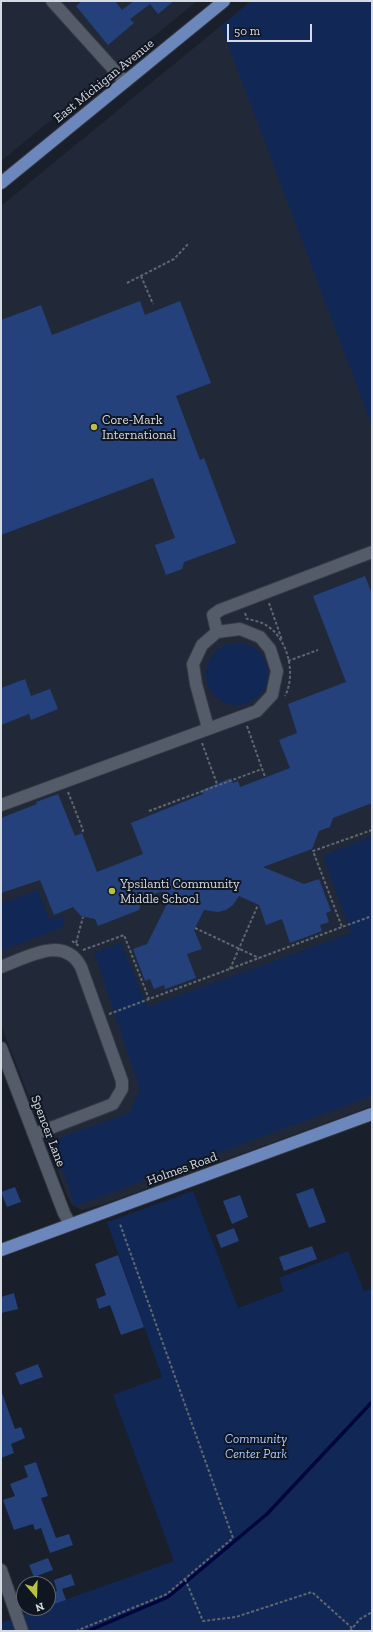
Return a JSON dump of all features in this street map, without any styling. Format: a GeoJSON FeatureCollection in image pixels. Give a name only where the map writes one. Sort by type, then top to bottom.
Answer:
{"type":"FeatureCollection","features":[{"type":"Feature","properties":{"kind":"main road","name":"East Michigan Avenue"},"geometry":{"type":"LineString","coordinates":[[1,183],[224,1]]}},
{"type":"Feature","properties":{"kind":"main road","name":"Holmes Road"},"geometry":{"type":"LineString","coordinates":[[1,1250],[372,1114]]}},
{"type":"Feature","properties":{"kind":"street"},"geometry":{"type":"LineString","coordinates":[[52,1],[125,82]]}},
{"type":"Feature","properties":{"kind":"street"},"geometry":{"type":"LineString","coordinates":[[217,632],[213,616],[220,610],[372,552]]}},
{"type":"Feature","properties":{"kind":"street"},"geometry":{"type":"LineString","coordinates":[[1,805],[256,711],[272,695],[277,671],[270,649],[260,637],[240,629],[217,632],[202,646],[193,664],[196,684],[208,728]]}},
{"type":"Feature","properties":{"kind":"street"},"geometry":{"type":"LineString","coordinates":[[7,965],[55,949],[71,954],[81,967],[122,1081],[122,1090],[112,1104],[72,1121],[35,1134]]}},
{"type":"Feature","properties":{"kind":"street","name":"Spencer Lane"},"geometry":{"type":"LineString","coordinates":[[1,1048],[64,1213],[70,1224]]}},
{"type":"Feature","properties":{"kind":"street"},"geometry":{"type":"LineString","coordinates":[[1,1570],[22,1631]]}},
{"type":"Feature","properties":{"kind":"path"},"geometry":{"type":"LineString","coordinates":[[127,283],[174,259],[188,244]]}},
{"type":"Feature","properties":{"kind":"path"},"geometry":{"type":"LineString","coordinates":[[141,276],[153,304]]}},
{"type":"Feature","properties":{"kind":"path"},"geometry":{"type":"LineString","coordinates":[[268,600],[284,647]]}},
{"type":"Feature","properties":{"kind":"path"},"geometry":{"type":"LineString","coordinates":[[288,661],[318,650]]}},
{"type":"Feature","properties":{"kind":"path"},"geometry":{"type":"LineString","coordinates":[[247,725],[265,777]]}},
{"type":"Feature","properties":{"kind":"path"},"geometry":{"type":"LineString","coordinates":[[201,742],[216,784]]}},
{"type":"Feature","properties":{"kind":"path"},"geometry":{"type":"LineString","coordinates":[[150,811],[262,769]]}},
{"type":"Feature","properties":{"kind":"path"},"geometry":{"type":"LineString","coordinates":[[68,792],[83,830],[82,833]]}},
{"type":"Feature","properties":{"kind":"path"},"geometry":{"type":"LineString","coordinates":[[342,927],[313,851],[372,830]]}},
{"type":"Feature","properties":{"kind":"path"},"geometry":{"type":"LineString","coordinates":[[230,969],[258,905]]}},
{"type":"Feature","properties":{"kind":"path"},"geometry":{"type":"LineString","coordinates":[[107,1007],[109,1014],[372,916]]}},
{"type":"Feature","properties":{"kind":"path"},"geometry":{"type":"LineString","coordinates":[[76,943],[83,917]]}},
{"type":"Feature","properties":{"kind":"path"},"geometry":{"type":"LineString","coordinates":[[195,928],[259,958]]}},
{"type":"Feature","properties":{"kind":"path"},"geometry":{"type":"LineString","coordinates":[[83,950],[124,935],[149,999]]}},
{"type":"Feature","properties":{"kind":"path"},"geometry":{"type":"LineString","coordinates":[[70,940],[76,943],[86,953]]}},
{"type":"Feature","properties":{"kind":"path"},"geometry":{"type":"LineString","coordinates":[[76,1631],[167,1594],[233,1538],[120,1224]]}},
{"type":"Feature","properties":{"kind":"path"},"geometry":{"type":"LineString","coordinates":[[185,1579],[203,1621],[236,1617],[312,1592],[352,1628]]}},
{"type":"Feature","properties":{"kind":"path"},"geometry":{"type":"LineString","coordinates":[[350,1631],[372,1612]]}},
{"type":"Feature","properties":{"kind":"shaded area"},"geometry":{"type":"Polygon","coordinates":[[[1,1],[197,1],[1,161],[1,1]]]}},
{"type":"Feature","properties":{"kind":"shaded area"},"geometry":{"type":"Polygon","coordinates":[[[251,1],[372,1],[372,1106],[104,1204],[82,1210],[72,1205],[67,1195],[1,1025],[1,206],[251,1]]]}},
{"type":"Feature","properties":{"kind":"green space"},"geometry":{"type":"Polygon","coordinates":[[[252,1],[372,1],[372,426],[221,26],[252,1]]]}},
{"type":"Feature","properties":{"kind":"green space"},"geometry":{"type":"Polygon","coordinates":[[[237,643],[249,645],[259,652],[266,662],[268,674],[266,686],[259,696],[249,703],[237,705],[225,703],[215,696],[208,686],[206,674],[208,662],[215,652],[225,645],[237,643]]]}},
{"type":"Feature","properties":{"kind":"green space"},"geometry":{"type":"Polygon","coordinates":[[[372,836],[372,1096],[75,1206],[52,1141],[129,1113],[140,1089],[94,952],[121,943],[147,1007],[351,933],[323,856],[372,836]]]}},
{"type":"Feature","properties":{"kind":"green space"},"geometry":{"type":"Polygon","coordinates":[[[38,890],[49,919],[63,916],[64,927],[1,951],[1,898],[3,903],[38,890]]]}},
{"type":"Feature","properties":{"kind":"green space","name":"Community Center Park"},"geometry":{"type":"Polygon","coordinates":[[[193,1191],[238,1308],[284,1291],[279,1278],[348,1251],[364,1291],[372,1288],[372,1631],[1,1631],[1,1623],[21,1616],[56,1616],[56,1603],[174,1561],[113,1395],[162,1377],[107,1222],[193,1191]]]}},
{"type":"Feature","properties":{"kind":"building"},"geometry":{"type":"Polygon","coordinates":[[[82,1],[115,1],[122,10],[134,1],[174,1],[158,14],[150,4],[130,19],[134,23],[108,45],[76,6],[82,1]]]}},
{"type":"Feature","properties":{"kind":"building","name":"Core-Mark International"},"geometry":{"type":"Polygon","coordinates":[[[140,301],[145,315],[180,301],[211,383],[176,396],[200,460],[204,458],[236,543],[184,562],[182,569],[166,575],[155,545],[175,538],[153,478],[1,535],[1,320],[41,305],[52,335],[140,301]]]}},
{"type":"Feature","properties":{"kind":"building"},"geometry":{"type":"Polygon","coordinates":[[[365,576],[372,594],[372,803],[333,818],[330,827],[319,831],[312,849],[263,867],[304,884],[319,879],[331,911],[326,913],[329,922],[320,925],[322,931],[290,943],[282,919],[266,925],[259,905],[239,896],[233,905],[226,910],[218,912],[204,910],[194,930],[202,949],[187,954],[196,978],[165,989],[164,985],[154,989],[150,979],[145,981],[133,949],[147,944],[167,904],[162,891],[142,899],[139,910],[98,926],[95,919],[81,916],[73,907],[54,915],[40,880],[1,893],[1,818],[37,804],[36,802],[58,794],[75,836],[82,833],[97,872],[143,854],[131,823],[203,794],[202,790],[231,778],[233,783],[238,781],[240,787],[290,768],[279,740],[297,733],[288,704],[346,682],[313,596],[365,576]]]}},
{"type":"Feature","properties":{"kind":"building"},"geometry":{"type":"Polygon","coordinates":[[[25,679],[31,696],[50,689],[58,709],[31,720],[29,714],[1,725],[1,688],[25,679]]]}},
{"type":"Feature","properties":{"kind":"building"},"geometry":{"type":"Polygon","coordinates":[[[15,1187],[21,1202],[7,1207],[1,1192],[15,1187]]]}},
{"type":"Feature","properties":{"kind":"building"},"geometry":{"type":"Polygon","coordinates":[[[313,1188],[326,1222],[309,1228],[296,1194],[313,1188]]]}},
{"type":"Feature","properties":{"kind":"building"},"geometry":{"type":"Polygon","coordinates":[[[240,1195],[248,1217],[232,1224],[223,1201],[240,1195]]]}},
{"type":"Feature","properties":{"kind":"building"},"geometry":{"type":"Polygon","coordinates":[[[234,1228],[239,1241],[221,1248],[216,1235],[234,1228]]]}},
{"type":"Feature","properties":{"kind":"building"},"geometry":{"type":"Polygon","coordinates":[[[312,1246],[317,1259],[284,1271],[279,1257],[312,1246]]]}},
{"type":"Feature","properties":{"kind":"building"},"geometry":{"type":"Polygon","coordinates":[[[118,1255],[144,1327],[121,1335],[110,1305],[99,1309],[96,1299],[106,1295],[95,1264],[118,1255]]]}},
{"type":"Feature","properties":{"kind":"building"},"geometry":{"type":"Polygon","coordinates":[[[14,1293],[18,1309],[1,1313],[1,1297],[14,1293]]]}},
{"type":"Feature","properties":{"kind":"building"},"geometry":{"type":"Polygon","coordinates":[[[38,1364],[43,1377],[20,1385],[15,1373],[38,1364]]]}},
{"type":"Feature","properties":{"kind":"building"},"geometry":{"type":"Polygon","coordinates":[[[1,1393],[15,1429],[21,1427],[25,1438],[11,1444],[14,1453],[1,1458],[1,1393]]]}},
{"type":"Feature","properties":{"kind":"building"},"geometry":{"type":"Polygon","coordinates":[[[36,1462],[48,1496],[41,1498],[56,1538],[69,1534],[73,1545],[50,1553],[41,1528],[35,1530],[33,1524],[14,1530],[3,1500],[15,1496],[10,1484],[28,1477],[24,1466],[36,1462]]]}},
{"type":"Feature","properties":{"kind":"building"},"geometry":{"type":"Polygon","coordinates":[[[48,1558],[53,1570],[34,1576],[29,1565],[48,1558]]]}},
{"type":"Feature","properties":{"kind":"building"},"geometry":{"type":"Polygon","coordinates":[[[71,1574],[75,1585],[62,1589],[66,1600],[56,1603],[57,1591],[56,1579],[71,1574]]]}},
{"type":"Feature","properties":{"kind":"waterway"},"geometry":{"type":"LineString","coordinates":[[88,1631],[168,1597],[267,1514],[372,1402]]}},
{"type":"Feature","properties":{"kind":"place","name":"Core-Mark International"},"geometry":{"type":"Point","coordinates":[94,427]}},
{"type":"Feature","properties":{"kind":"place","name":"Ypsilanti Community Middle School"},"geometry":{"type":"Point","coordinates":[112,891]}}]}
